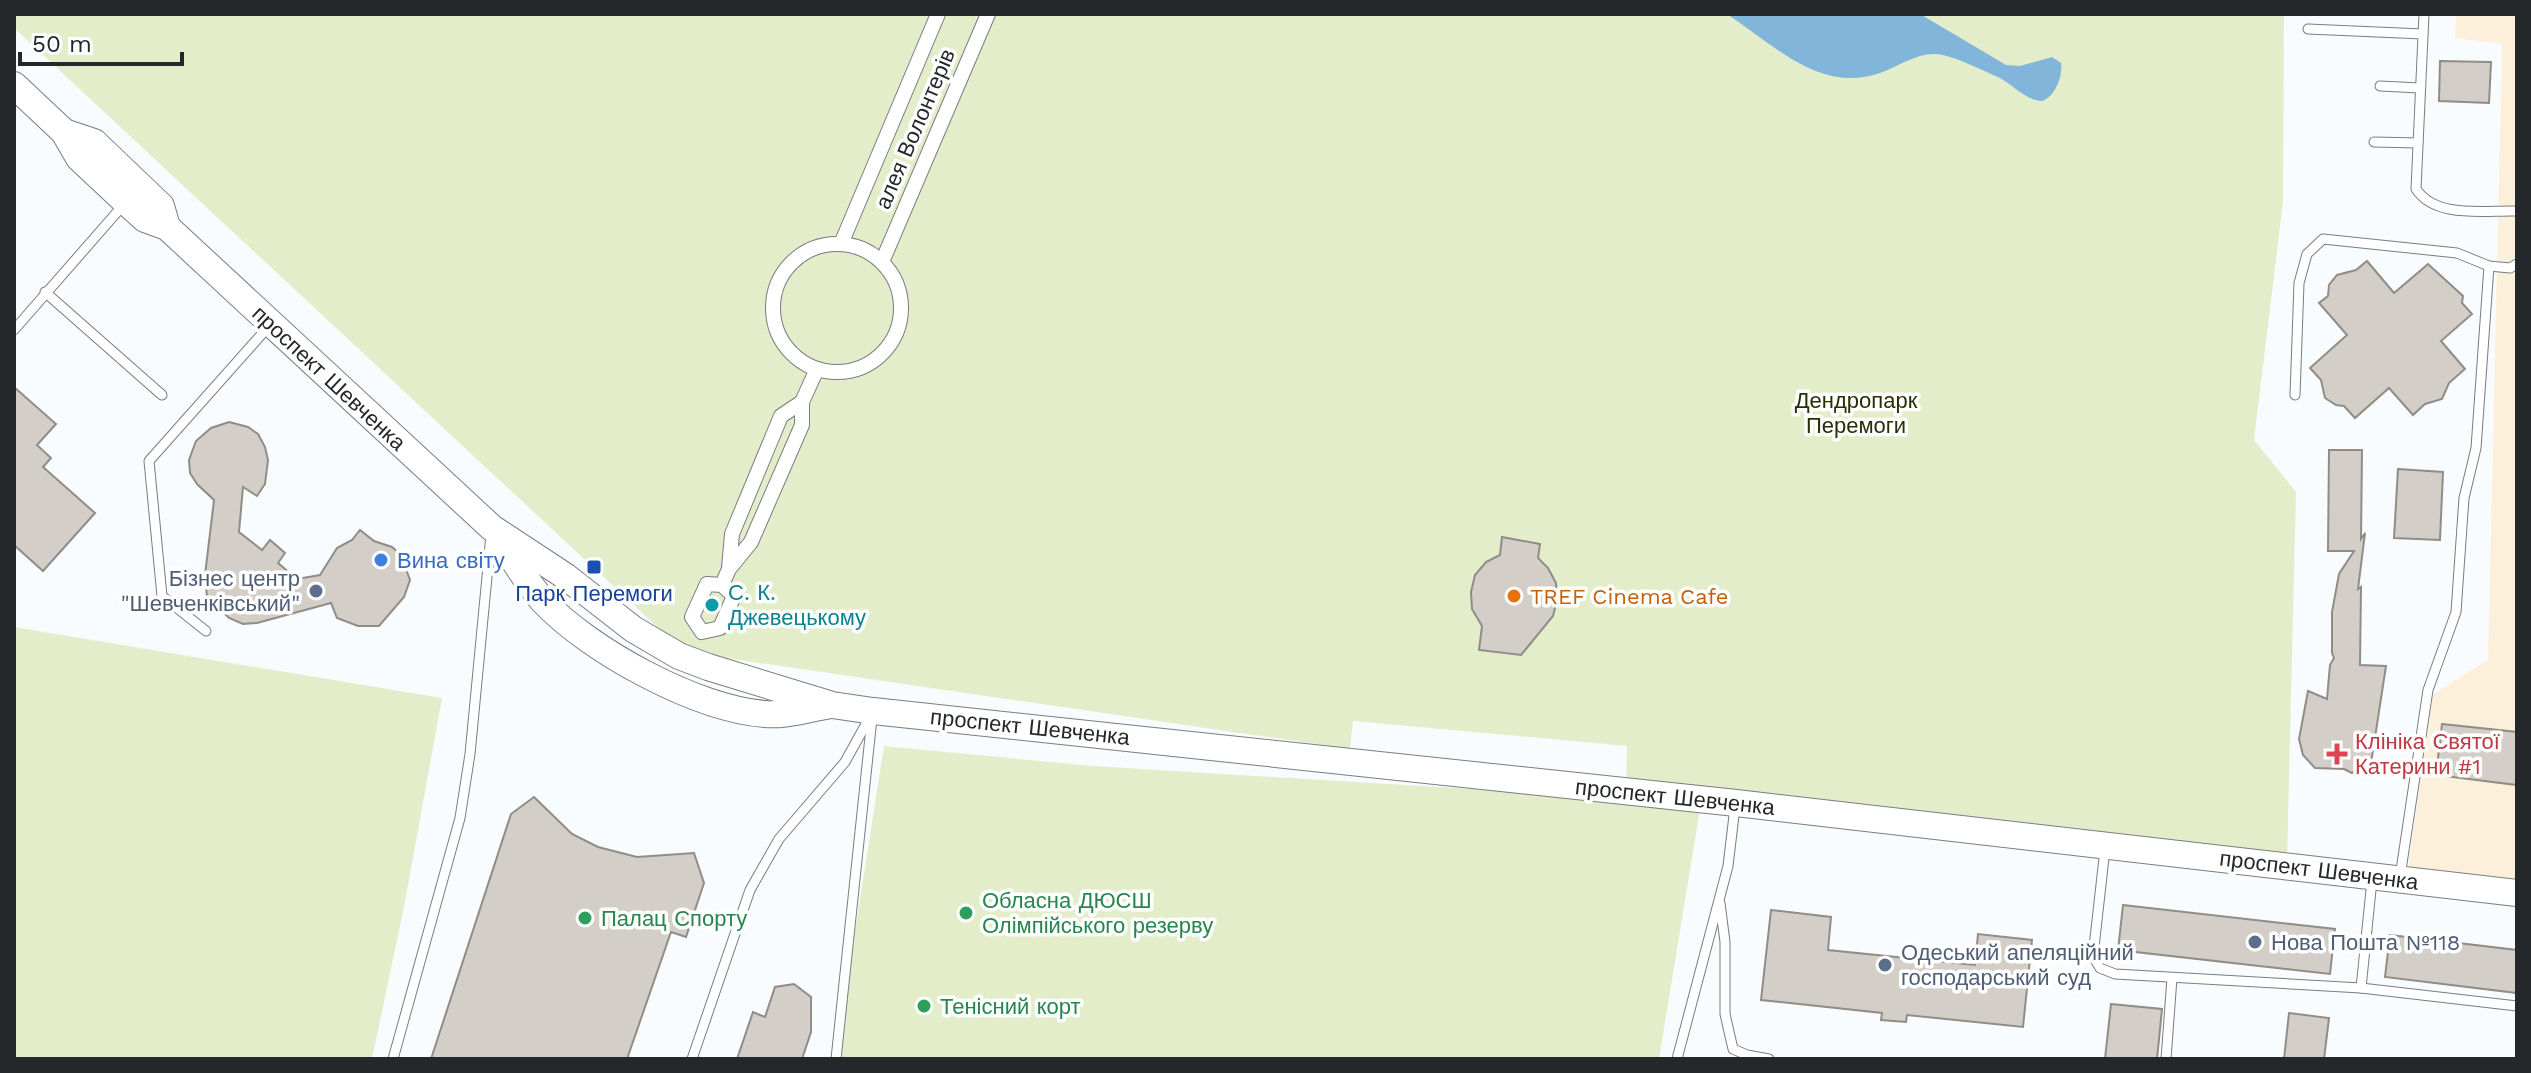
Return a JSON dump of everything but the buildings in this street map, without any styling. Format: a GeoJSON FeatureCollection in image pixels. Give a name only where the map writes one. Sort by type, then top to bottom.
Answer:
{"type":"FeatureCollection","features":[{"type":"Feature","properties":{"kind":"main road","name":"проспект Шевченка"},"geometry":{"type":"LineString","coordinates":[[14,85],[64,132],[79,158],[126,202],[145,219],[167,227],[492,528],[565,576],[633,629],[679,656],[832,705],[873,711],[1736,803],[2517,893]]}},
{"type":"Feature","properties":{"kind":"main road","name":"проспект Шевченка"},"geometry":{"type":"LineString","coordinates":[[64,132],[94,142],[161,206],[167,227]]}},
{"type":"Feature","properties":{"kind":"street","name":"алея Волонтерів"},"geometry":{"type":"LineString","coordinates":[[841,244],[938,14]]}},
{"type":"Feature","properties":{"kind":"street","name":"алея Волонтерів"},"geometry":{"type":"LineString","coordinates":[[882,262],[988,14]]}},
{"type":"Feature","properties":{"kind":"street"},"geometry":{"type":"LineString","coordinates":[[841,244],[870,253],[882,262],[897,285],[901,307],[898,328],[887,348],[873,361],[855,369],[836,372],[817,369],[789,350],[779,336],[773,303],[784,273],[794,261],[807,251],[824,245],[841,244]]}},
{"type":"Feature","properties":{"kind":"street"},"geometry":{"type":"LineString","coordinates":[[722,585],[729,569],[751,542],[802,425],[802,402],[817,369]]}},
{"type":"Feature","properties":{"kind":"street"},"geometry":{"type":"LineString","coordinates":[[729,569],[732,534],[781,416],[802,402]]}},
{"type":"Feature","properties":{"kind":"street"},"geometry":{"type":"LineString","coordinates":[[707,584],[722,585],[734,596],[720,628],[699,639],[692,617],[707,584]]}},
{"type":"Feature","properties":{"kind":"lane"},"geometry":{"type":"LineString","coordinates":[[2424,14],[2416,189],[2424,201],[2446,209],[2517,211]]}},
{"type":"Feature","properties":{"kind":"lane"},"geometry":{"type":"LineString","coordinates":[[2308,29],[2423,34]]}},
{"type":"Feature","properties":{"kind":"lane"},"geometry":{"type":"LineString","coordinates":[[2380,86],[2420,88]]}},
{"type":"Feature","properties":{"kind":"lane"},"geometry":{"type":"LineString","coordinates":[[2374,142],[2418,143]]}},
{"type":"Feature","properties":{"kind":"lane"},"geometry":{"type":"LineString","coordinates":[[14,330],[126,202]]}},
{"type":"Feature","properties":{"kind":"lane"},"geometry":{"type":"LineString","coordinates":[[2295,395],[2299,283],[2307,254],[2323,239],[2457,253],[2489,266],[2510,268],[2517,264]]}},
{"type":"Feature","properties":{"kind":"lane"},"geometry":{"type":"LineString","coordinates":[[2400,880],[2428,690],[2456,612],[2464,498],[2476,448],[2489,266]]}},
{"type":"Feature","properties":{"kind":"lane"},"geometry":{"type":"LineString","coordinates":[[45,292],[162,395]]}},
{"type":"Feature","properties":{"kind":"lane"},"geometry":{"type":"LineString","coordinates":[[206,631],[162,596],[149,461],[271,324]]}},
{"type":"Feature","properties":{"kind":"lane"},"geometry":{"type":"LineString","coordinates":[[393,1059],[460,818],[470,754],[492,528]]}},
{"type":"Feature","properties":{"kind":"lane"},"geometry":{"type":"LineString","coordinates":[[692,1059],[750,890],[779,839],[845,762],[873,711]]}},
{"type":"Feature","properties":{"kind":"lane"},"geometry":{"type":"LineString","coordinates":[[836,1059],[873,711]]}},
{"type":"Feature","properties":{"kind":"lane"},"geometry":{"type":"LineString","coordinates":[[1677,1059],[1728,866],[1736,803]]}},
{"type":"Feature","properties":{"kind":"lane"},"geometry":{"type":"LineString","coordinates":[[2105,845],[2093,956],[2100,968],[2115,974],[2361,988],[2517,1006]]}},
{"type":"Feature","properties":{"kind":"lane"},"geometry":{"type":"LineString","coordinates":[[2361,988],[2372,876]]}},
{"type":"Feature","properties":{"kind":"lane"},"geometry":{"type":"LineString","coordinates":[[1720,898],[1725,942],[1725,1014],[1733,1049],[1769,1059]]}},
{"type":"Feature","properties":{"kind":"lane"},"geometry":{"type":"LineString","coordinates":[[2166,1059],[2172,978]]}},
{"type":"Feature","properties":{"kind":"shaded area"},"geometry":{"type":"Polygon","coordinates":[[[2456,14],[2517,14],[2517,889],[2407,876],[2433,694],[2488,660],[2502,44],[2455,38],[2456,14]]]}},
{"type":"Feature","properties":{"kind":"green space","name":"Дендропарк Перемоги"},"geometry":{"type":"Polygon","coordinates":[[[14,14],[2284,14],[2283,202],[2254,440],[2296,492],[2287,862],[1626,786],[1627,746],[1353,721],[1350,749],[684,652],[14,28],[14,14]]]}},
{"type":"Feature","properties":{"kind":"green space"},"geometry":{"type":"Polygon","coordinates":[[[14,627],[442,698],[404,907],[372,1059],[14,1059],[14,627]]]}},
{"type":"Feature","properties":{"kind":"green space"},"geometry":{"type":"Polygon","coordinates":[[[884,746],[1093,766],[1701,803],[1659,1059],[835,1059],[884,746]]]}},
{"type":"Feature","properties":{"kind":"water"},"geometry":{"type":"Polygon","coordinates":[[[1727,14],[1920,14],[2006,65],[2020,66],[2052,57],[2061,63],[2061,74],[2054,91],[2042,101],[2026,96],[2000,78],[1965,62],[1935,54],[1918,57],[1880,73],[1858,78],[1837,77],[1798,63],[1727,14]]]}},
{"type":"Feature","properties":{"kind":"place","name":"Вина світу"},"geometry":{"type":"Point","coordinates":[381,560]}},
{"type":"Feature","properties":{"kind":"place","name":"Парк Перемоги"},"geometry":{"type":"Point","coordinates":[594,567]}},
{"type":"Feature","properties":{"kind":"place","name":"Бізнес центр \"Шевченківський\""},"geometry":{"type":"Point","coordinates":[316,591]}},
{"type":"Feature","properties":{"kind":"place","name":"TREF Cinema Cafe"},"geometry":{"type":"Point","coordinates":[1514,596]}},
{"type":"Feature","properties":{"kind":"place","name":"С. К. Джевецькому"},"geometry":{"type":"Point","coordinates":[712,605]}},
{"type":"Feature","properties":{"kind":"place","name":"Клініка Святої Катерини #1"},"geometry":{"type":"Point","coordinates":[2337,754]}},
{"type":"Feature","properties":{"kind":"place","name":"Обласна ДЮСШ Олімпійського резерву"},"geometry":{"type":"Point","coordinates":[966,913]}},
{"type":"Feature","properties":{"kind":"place","name":"Палац Спорту"},"geometry":{"type":"Point","coordinates":[585,918]}},
{"type":"Feature","properties":{"kind":"place","name":"Нова Пошта №118"},"geometry":{"type":"Point","coordinates":[2255,942]}},
{"type":"Feature","properties":{"kind":"place","name":"Одеський апеляційний господарський суд"},"geometry":{"type":"Point","coordinates":[1885,965]}},
{"type":"Feature","properties":{"kind":"place","name":"Тенісний корт"},"geometry":{"type":"Point","coordinates":[924,1006]}}]}
